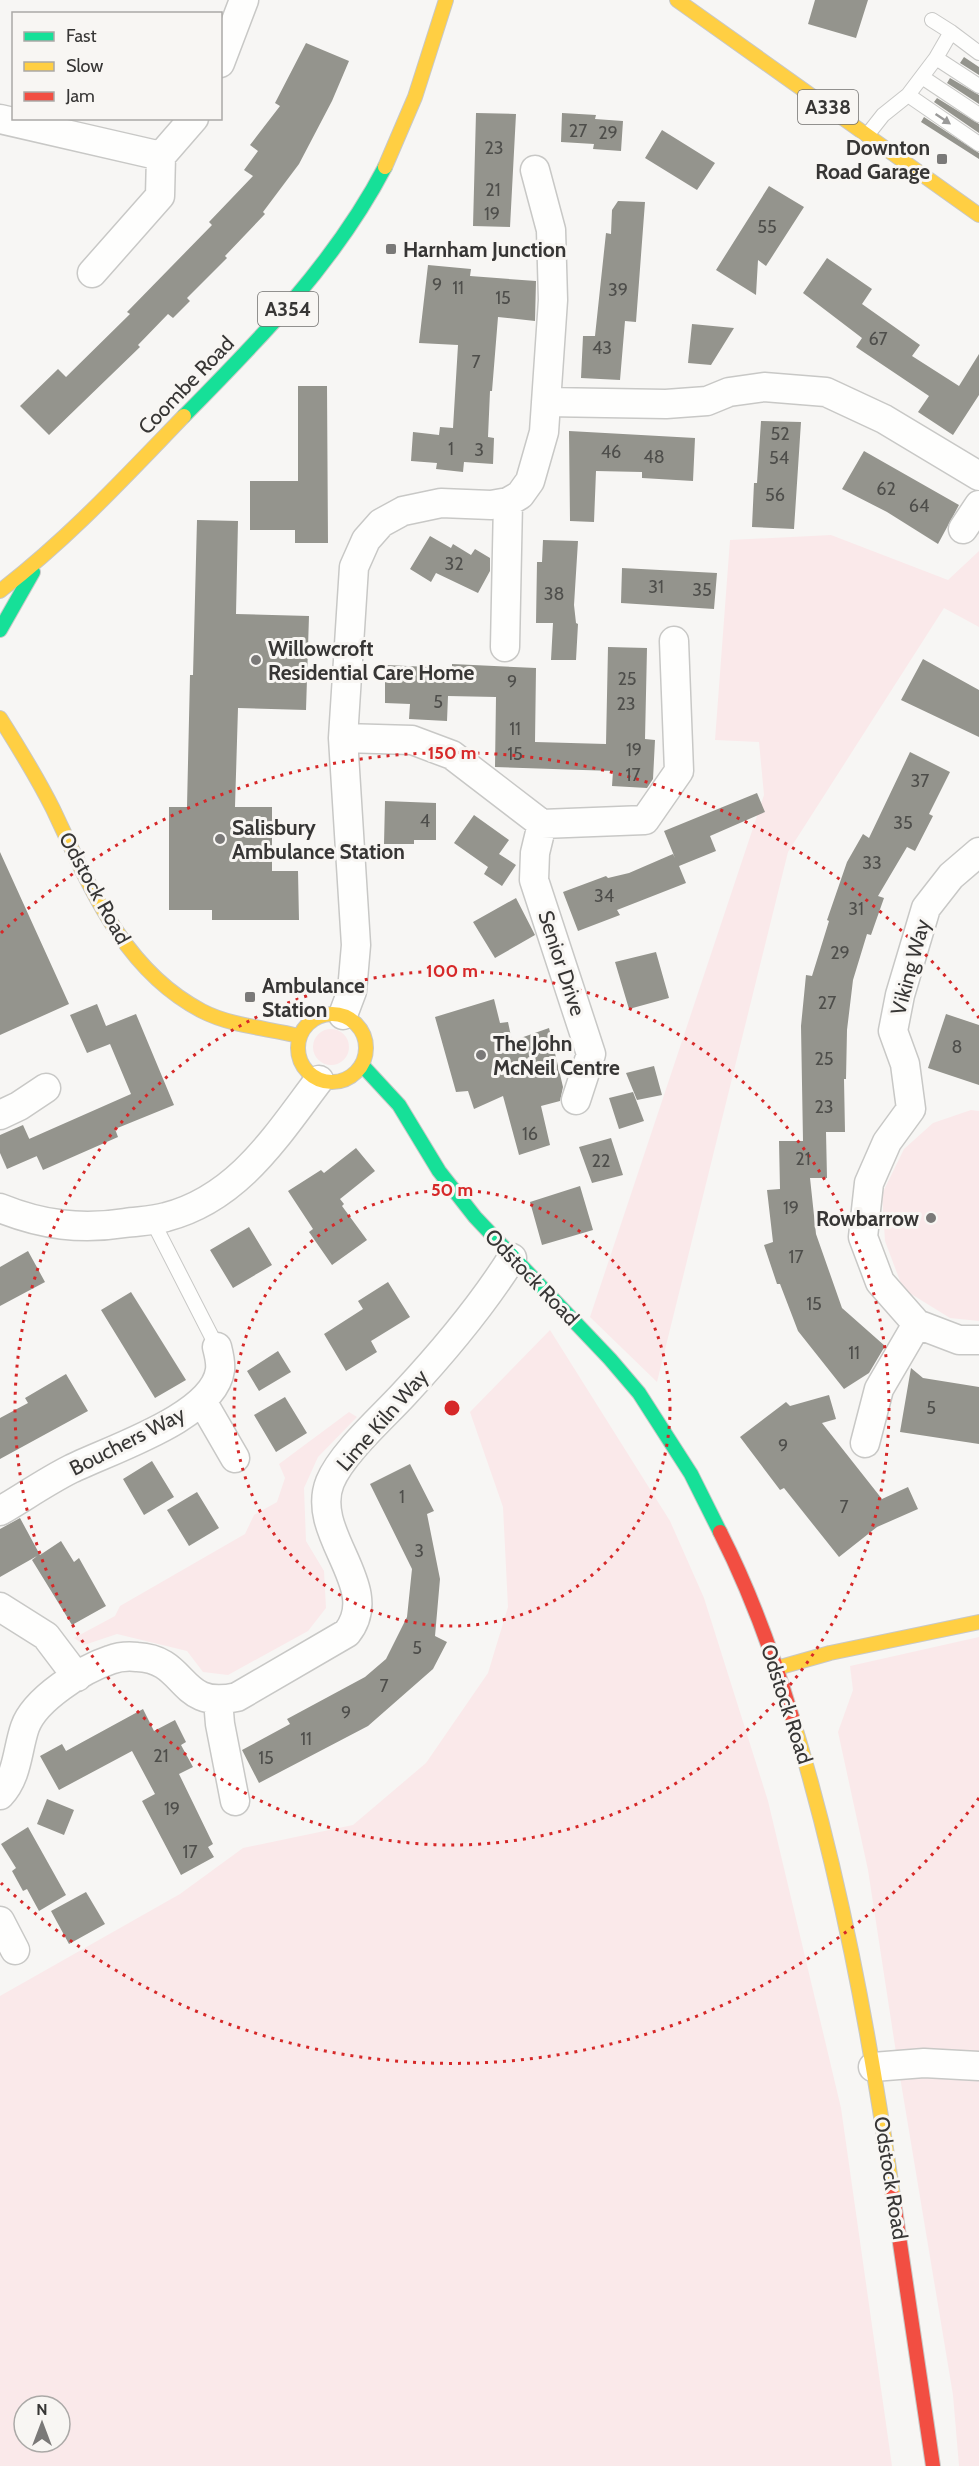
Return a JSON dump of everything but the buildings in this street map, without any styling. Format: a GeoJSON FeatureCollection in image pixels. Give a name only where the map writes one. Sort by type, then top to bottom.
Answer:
{"type":"FeatureCollection","features":[{"type":"Feature","properties":{"kind":"main road","name":"Coombe Road"},"geometry":{"type":"LineString","coordinates":[[0,591],[42,558],[259,339],[303,291],[349,231],[393,150],[410,108],[446,0]]}},
{"type":"Feature","properties":{"kind":"main road","name":"A338"},"geometry":{"type":"LineString","coordinates":[[677,0],[973,207]]}},
{"type":"Feature","properties":{"kind":"main road","name":"Coombe Road"},"geometry":{"type":"LineString","coordinates":[[0,630],[42,558]]}},
{"type":"Feature","properties":{"kind":"main road","name":"Odstock Road"},"geometry":{"type":"LineString","coordinates":[[0,718],[36,775],[107,916],[125,946],[142,966],[176,995],[204,1012],[219,1018],[299,1036]]}},
{"type":"Feature","properties":{"kind":"main road"},"geometry":{"type":"LineString","coordinates":[[322,1014],[343,1015],[359,1027],[364,1036],[366,1056],[356,1073],[338,1082],[319,1080],[303,1066],[297,1047],[299,1036],[305,1027],[322,1014]]}},
{"type":"Feature","properties":{"kind":"main road","name":"Odstock Road"},"geometry":{"type":"LineString","coordinates":[[362,1065],[399,1105],[439,1171],[474,1216],[610,1359],[639,1393],[669,1437],[710,1509],[739,1569],[777,1668],[807,1768],[858,1982],[873,2067],[933,2466]]}},
{"type":"Feature","properties":{"kind":"main road"},"geometry":{"type":"LineString","coordinates":[[777,1668],[830,1653],[979,1622]]}},
{"type":"Feature","properties":{"kind":"street"},"geometry":{"type":"LineString","coordinates":[[222,58],[244,0]]}},
{"type":"Feature","properties":{"kind":"street"},"geometry":{"type":"LineString","coordinates":[[0,118],[161,156]]}},
{"type":"Feature","properties":{"kind":"street"},"geometry":{"type":"LineString","coordinates":[[92,273],[160,196],[161,156],[192,120]]}},
{"type":"Feature","properties":{"kind":"street"},"geometry":{"type":"LineString","coordinates":[[343,1015],[352,991],[356,945],[344,738],[354,567],[366,540],[381,524],[404,511],[441,503],[491,505],[508,502],[520,495],[530,481],[544,432],[554,300],[551,230],[535,170]]}},
{"type":"Feature","properties":{"kind":"street"},"geometry":{"type":"LineString","coordinates":[[546,402],[666,404],[707,401],[750,387],[797,388],[826,392],[884,419],[979,477]]}},
{"type":"Feature","properties":{"kind":"street"},"geometry":{"type":"LineString","coordinates":[[505,647],[508,502]]}},
{"type":"Feature","properties":{"kind":"street"},"geometry":{"type":"LineString","coordinates":[[963,529],[979,505]]}},
{"type":"Feature","properties":{"kind":"street"},"geometry":{"type":"LineString","coordinates":[[344,738],[412,740],[452,755],[542,824],[645,820],[679,771],[674,642]]}},
{"type":"Feature","properties":{"kind":"street","name":"Senior Drive"},"geometry":{"type":"LineString","coordinates":[[542,824],[535,853],[534,880],[591,1054],[576,1100]]}},
{"type":"Feature","properties":{"kind":"street","name":"Viking Way"},"geometry":{"type":"LineString","coordinates":[[979,852],[951,876],[926,908],[900,994],[893,1031],[905,1064],[911,1109],[887,1142],[869,1184],[863,1237],[880,1282],[917,1324],[959,1340],[979,1341]]}},
{"type":"Feature","properties":{"kind":"street"},"geometry":{"type":"LineString","coordinates":[[0,1208],[33,1220],[65,1226],[104,1226],[152,1220],[185,1211],[239,1178],[279,1135],[319,1080]]}},
{"type":"Feature","properties":{"kind":"street"},"geometry":{"type":"LineString","coordinates":[[0,1115],[19,1106],[46,1088]]}},
{"type":"Feature","properties":{"kind":"street","name":"Lime Kiln Way"},"geometry":{"type":"LineString","coordinates":[[218,1700],[237,1697],[348,1633],[354,1625],[358,1616],[358,1600],[328,1517],[327,1493],[330,1483],[349,1454],[468,1321],[512,1258]]}},
{"type":"Feature","properties":{"kind":"street"},"geometry":{"type":"LineString","coordinates":[[865,1443],[879,1389],[917,1324]]}},
{"type":"Feature","properties":{"kind":"street","name":"Bouchers Way"},"geometry":{"type":"LineString","coordinates":[[0,1511],[74,1468],[139,1440],[202,1401],[210,1393],[220,1371],[217,1347]]}},
{"type":"Feature","properties":{"kind":"street"},"geometry":{"type":"LineString","coordinates":[[202,1401],[235,1458]]}},
{"type":"Feature","properties":{"kind":"street"},"geometry":{"type":"LineString","coordinates":[[0,1606],[46,1636],[77,1677]]}},
{"type":"Feature","properties":{"kind":"street"},"geometry":{"type":"LineString","coordinates":[[0,1795],[11,1779],[25,1728],[40,1703],[77,1677],[112,1658],[147,1658],[167,1666],[200,1697],[218,1700],[220,1724],[236,1801]]}},
{"type":"Feature","properties":{"kind":"street"},"geometry":{"type":"LineString","coordinates":[[0,1921],[15,1950]]}},
{"type":"Feature","properties":{"kind":"street"},"geometry":{"type":"LineString","coordinates":[[873,2067],[924,2063],[979,2066]]}},
{"type":"Feature","properties":{"kind":"lane"},"geometry":{"type":"LineString","coordinates":[[932,20],[979,53]]}},
{"type":"Feature","properties":{"kind":"lane"},"geometry":{"type":"LineString","coordinates":[[867,135],[882,115],[908,95],[936,58],[951,33]]}},
{"type":"Feature","properties":{"kind":"lane"},"geometry":{"type":"LineString","coordinates":[[936,58],[979,87]]}},
{"type":"Feature","properties":{"kind":"lane"},"geometry":{"type":"LineString","coordinates":[[922,77],[979,115]]}},
{"type":"Feature","properties":{"kind":"lane"},"geometry":{"type":"LineString","coordinates":[[908,95],[979,144]]}},
{"type":"Feature","properties":{"kind":"lane"},"geometry":{"type":"LineString","coordinates":[[152,1220],[217,1347]]}},
{"type":"Feature","properties":{"kind":"shaded area"},"geometry":{"type":"Polygon","coordinates":[[[831,535],[948,580],[979,551],[979,627],[944,608],[788,852],[657,1382],[590,1317],[764,795],[759,742],[715,740],[730,540],[831,535]]]}},
{"type":"Feature","properties":{"kind":"shaded area"},"geometry":{"type":"Polygon","coordinates":[[[331,1029],[343,1035],[349,1047],[343,1059],[331,1065],[319,1059],[313,1047],[319,1035],[331,1029]]]}},
{"type":"Feature","properties":{"kind":"shaded area","name":"Rowbarrow"},"geometry":{"type":"Polygon","coordinates":[[[971,1110],[979,1111],[979,1321],[950,1318],[903,1289],[885,1241],[882,1194],[904,1149],[933,1123],[971,1110]]]}},
{"type":"Feature","properties":{"kind":"shaded area"},"geometry":{"type":"Polygon","coordinates":[[[550,1330],[670,1521],[704,1598],[768,1801],[841,2108],[892,2466],[0,2466],[0,1996],[180,1894],[243,1848],[353,1825],[426,1763],[488,1673],[508,1607],[503,1507],[470,1412],[550,1330]]]}},
{"type":"Feature","properties":{"kind":"shaded area"},"geometry":{"type":"Polygon","coordinates":[[[349,1412],[357,1417],[318,1457],[304,1488],[306,1541],[324,1571],[326,1608],[308,1631],[228,1675],[203,1672],[187,1651],[117,1634],[84,1645],[74,1638],[115,1616],[120,1606],[245,1534],[254,1515],[277,1502],[285,1478],[279,1464],[349,1412]]]}},
{"type":"Feature","properties":{"kind":"shaded area"},"geometry":{"type":"Polygon","coordinates":[[[979,1637],[979,2466],[959,2466],[953,2395],[868,1870],[838,1732],[853,1690],[850,1666],[979,1637]]]}},
{"type":"Feature","properties":{"kind":"traffic: fast"},"geometry":{"type":"LineString","coordinates":[[184,416],[294,299],[343,236],[385,167]]}},
{"type":"Feature","properties":{"kind":"traffic: fast"},"geometry":{"type":"LineString","coordinates":[[0,630],[33,572]]}},
{"type":"Feature","properties":{"kind":"traffic: fast"},"geometry":{"type":"LineString","coordinates":[[362,1065],[399,1105],[439,1171],[475,1217],[610,1359],[639,1393],[691,1474],[720,1532]]}},
{"type":"Feature","properties":{"kind":"traffic: slow"},"geometry":{"type":"LineString","coordinates":[[385,167],[415,97],[446,0]]}},
{"type":"Feature","properties":{"kind":"traffic: slow"},"geometry":{"type":"LineString","coordinates":[[677,0],[979,215]]}},
{"type":"Feature","properties":{"kind":"traffic: slow"},"geometry":{"type":"LineString","coordinates":[[0,591],[73,529],[184,416]]}},
{"type":"Feature","properties":{"kind":"traffic: slow"},"geometry":{"type":"LineString","coordinates":[[0,718],[41,786],[95,896],[111,923],[150,973],[174,994],[213,1016],[299,1036]]}},
{"type":"Feature","properties":{"kind":"traffic: slow"},"geometry":{"type":"LineString","coordinates":[[339,1014],[351,1020],[360,1029],[366,1041],[366,1048],[364,1061],[356,1072],[339,1082],[325,1082],[308,1072],[300,1061],[298,1041],[308,1024],[319,1016],[339,1014]]}},
{"type":"Feature","properties":{"kind":"traffic: slow"},"geometry":{"type":"LineString","coordinates":[[777,1668],[830,1653],[979,1622]]}},
{"type":"Feature","properties":{"kind":"traffic: slow"},"geometry":{"type":"LineString","coordinates":[[792,1717],[825,1835],[852,1955],[893,2196]]}},
{"type":"Feature","properties":{"kind":"traffic: jam"},"geometry":{"type":"LineString","coordinates":[[720,1532],[760,1623],[792,1717]]}},
{"type":"Feature","properties":{"kind":"traffic: jam"},"geometry":{"type":"LineString","coordinates":[[893,2196],[933,2466]]}},
{"type":"Feature","properties":{"kind":"place","name":"Downton Road Garage"},"geometry":{"type":"Point","coordinates":[942,159]}},
{"type":"Feature","properties":{"kind":"place","name":"Harnham Junction"},"geometry":{"type":"Point","coordinates":[391,249]}},
{"type":"Feature","properties":{"kind":"place","name":"Willowcroft Residential Care Home"},"geometry":{"type":"Point","coordinates":[256,660]}},
{"type":"Feature","properties":{"kind":"place","name":"Salisbury Ambulance Station"},"geometry":{"type":"Point","coordinates":[220,839]}},
{"type":"Feature","properties":{"kind":"place","name":"Ambulance Station"},"geometry":{"type":"Point","coordinates":[250,997]}},
{"type":"Feature","properties":{"kind":"place","name":"The John McNeil Centre"},"geometry":{"type":"Point","coordinates":[481,1055]}},
{"type":"Feature","properties":{"kind":"place","name":"Rowbarrow"},"geometry":{"type":"Point","coordinates":[931,1218]}}]}
